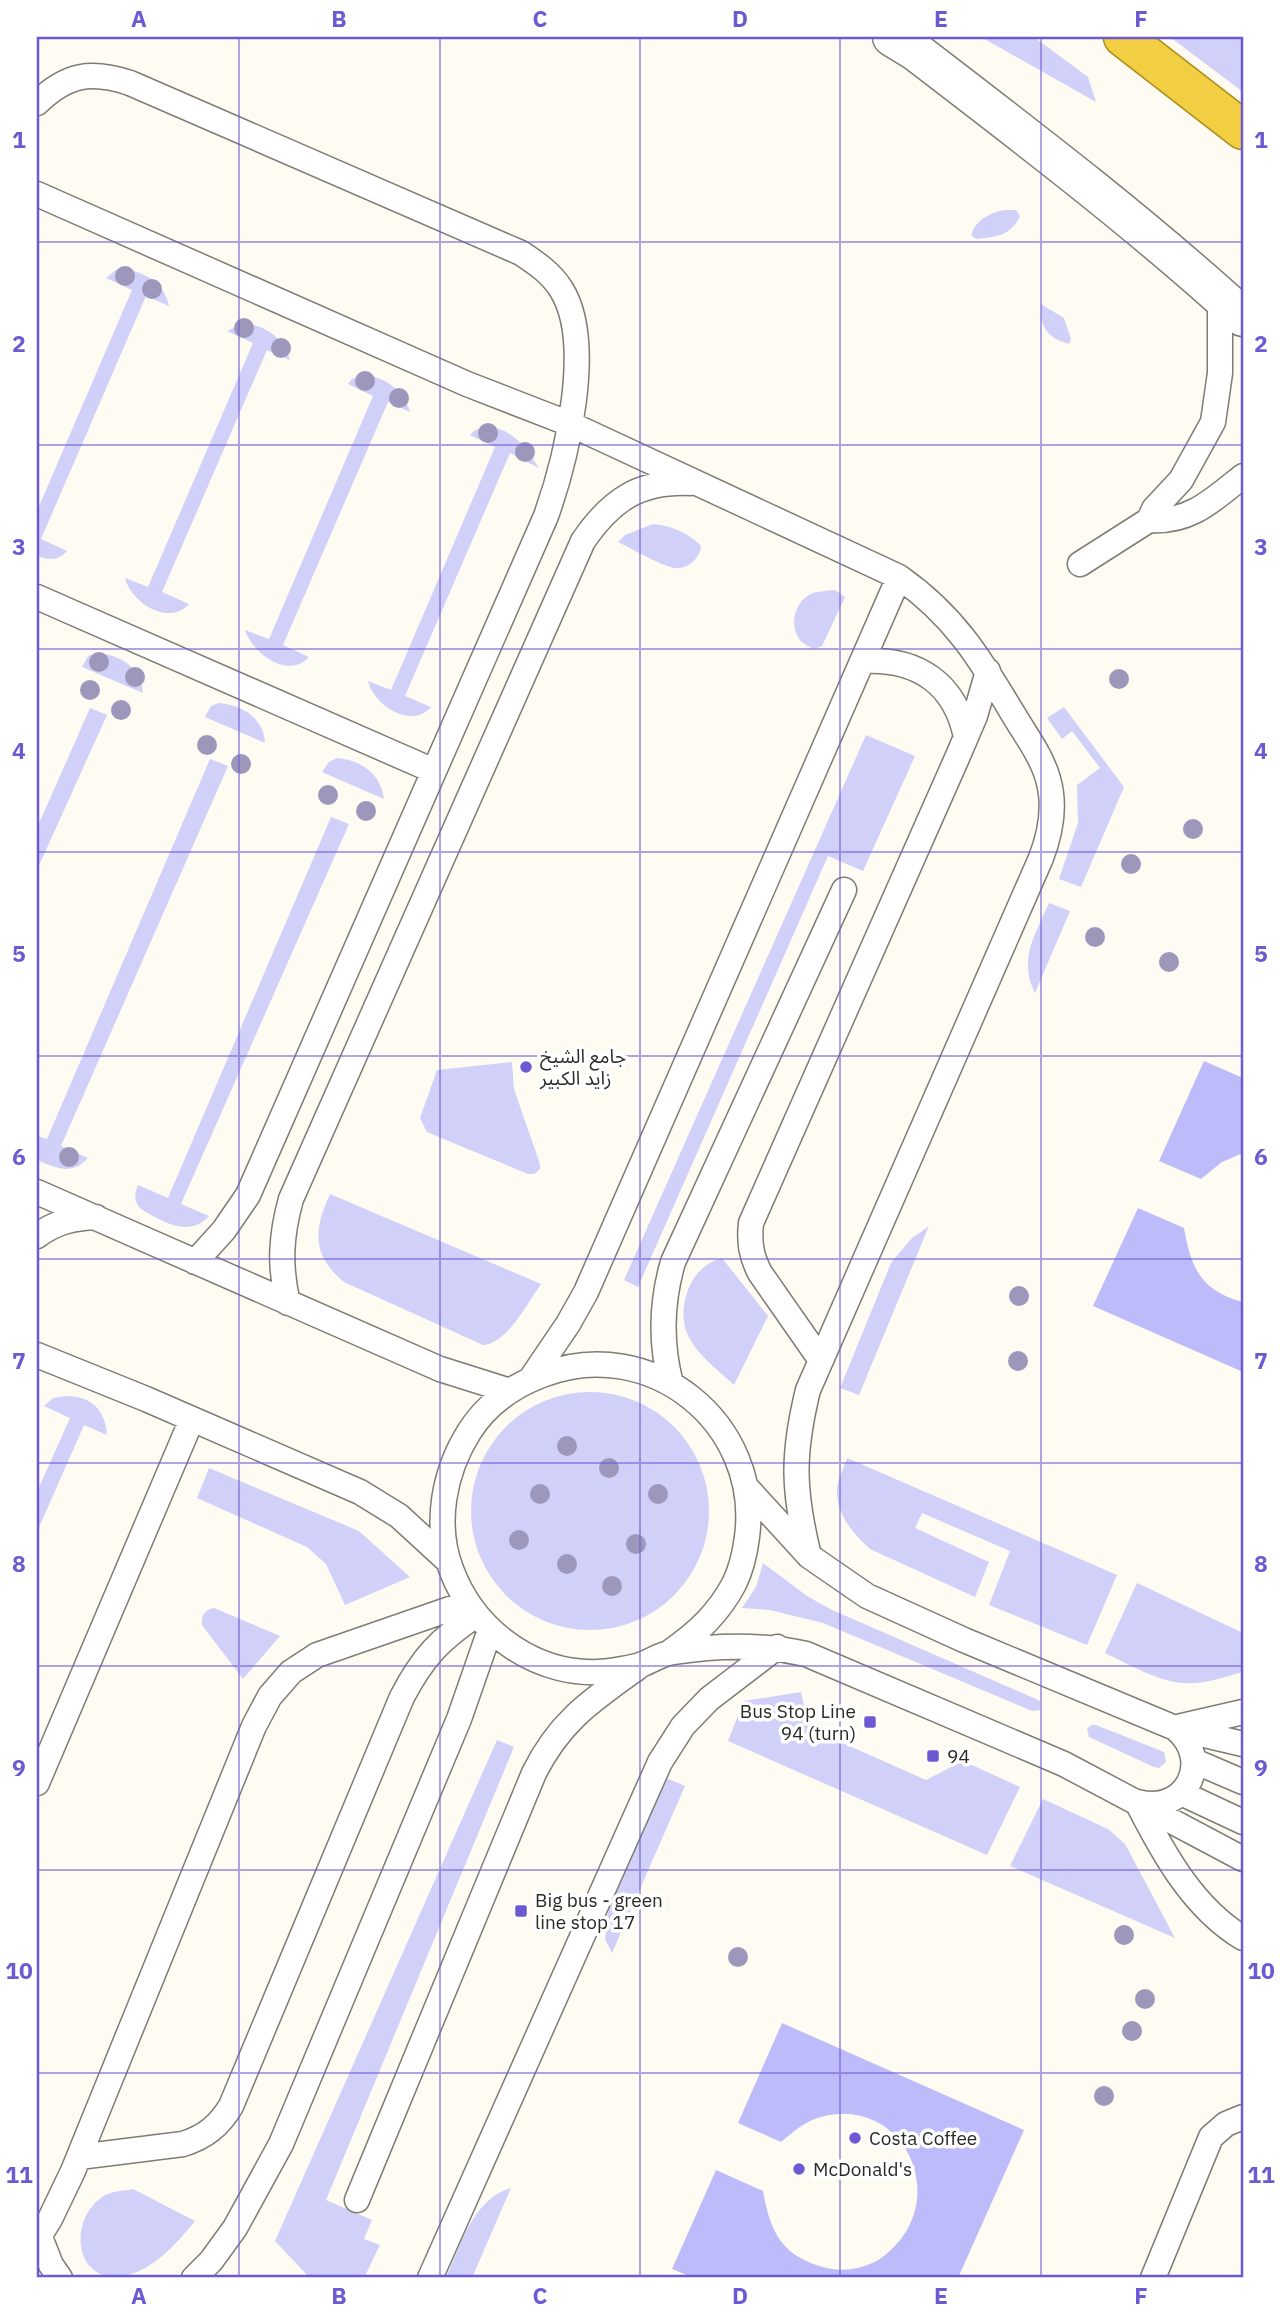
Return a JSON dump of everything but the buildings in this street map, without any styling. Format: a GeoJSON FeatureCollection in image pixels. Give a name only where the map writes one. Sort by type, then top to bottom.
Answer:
{"type":"FeatureCollection","features":[{"type":"Feature","properties":{"kind":"highway"},"geometry":{"type":"LineString","coordinates":[[1123,37],[1243,130]]}},
{"type":"Feature","properties":{"kind":"street"},"geometry":{"type":"LineString","coordinates":[[892,37],[915,51],[1068,168],[1231,306]]}},
{"type":"Feature","properties":{"kind":"lane"},"geometry":{"type":"LineString","coordinates":[[37,103],[51,89],[69,80],[89,75],[110,76],[521,253],[550,274],[561,289],[576,326],[577,346],[565,456],[546,516],[248,1195],[224,1230],[195,1262]]}},
{"type":"Feature","properties":{"kind":"lane"},"geometry":{"type":"LineString","coordinates":[[37,194],[467,384],[570,424],[899,577],[939,608],[956,627],[988,671],[1041,760],[1048,779],[1052,819],[1048,839],[808,1390],[798,1431],[795,1473],[799,1515],[809,1556]]}},
{"type":"Feature","properties":{"kind":"lane"},"geometry":{"type":"LineString","coordinates":[[1080,564],[1149,520],[1154,509],[1181,480],[1213,422],[1231,306]]}},
{"type":"Feature","properties":{"kind":"lane"},"geometry":{"type":"LineString","coordinates":[[1149,520],[1167,522],[1192,514],[1243,476]]}},
{"type":"Feature","properties":{"kind":"lane"},"geometry":{"type":"LineString","coordinates":[[288,1303],[282,1277],[281,1251],[284,1224],[291,1199],[583,541],[598,518],[619,500],[643,488],[670,482],[697,483]]}},
{"type":"Feature","properties":{"kind":"lane"},"geometry":{"type":"LineString","coordinates":[[520,1385],[568,1324],[586,1292],[899,577]]}},
{"type":"Feature","properties":{"kind":"lane"},"geometry":{"type":"LineString","coordinates":[[37,597],[434,771]]}},
{"type":"Feature","properties":{"kind":"lane"},"geometry":{"type":"LineString","coordinates":[[863,661],[887,661],[910,666],[937,682],[956,706],[966,737]]}},
{"type":"Feature","properties":{"kind":"lane"},"geometry":{"type":"LineString","coordinates":[[820,1359],[756,1266],[749,1241],[751,1223],[966,737],[988,671]]}},
{"type":"Feature","properties":{"kind":"lane"},"geometry":{"type":"LineString","coordinates":[[671,1384],[662,1338],[664,1292],[673,1262],[844,890]]}},
{"type":"Feature","properties":{"kind":"lane"},"geometry":{"type":"LineString","coordinates":[[37,1192],[440,1369],[520,1385]]}},
{"type":"Feature","properties":{"kind":"lane"},"geometry":{"type":"LineString","coordinates":[[37,1236],[56,1224],[77,1218],[97,1217]]}},
{"type":"Feature","properties":{"kind":"lane"},"geometry":{"type":"LineString","coordinates":[[37,1355],[360,1492],[399,1516],[448,1561]]}},
{"type":"Feature","properties":{"kind":"lane"},"geometry":{"type":"LineString","coordinates":[[357,2200],[545,1750],[581,1709],[641,1665],[670,1652],[696,1633],[718,1610],[735,1582],[745,1552],[749,1520],[747,1488],[739,1462],[712,1417],[693,1398],[671,1384],[625,1367],[586,1364],[557,1369],[520,1385],[491,1406],[475,1424],[451,1466],[442,1513],[443,1538],[448,1561],[478,1616],[516,1650],[545,1664],[577,1671],[609,1671],[641,1665]]}},
{"type":"Feature","properties":{"kind":"lane"},"geometry":{"type":"LineString","coordinates":[[37,1783],[192,1419]]}},
{"type":"Feature","properties":{"kind":"lane"},"geometry":{"type":"LineString","coordinates":[[747,1488],[809,1556],[867,1596],[964,1640],[1175,1728],[1243,1744]]}},
{"type":"Feature","properties":{"kind":"lane"},"geometry":{"type":"LineString","coordinates":[[60,2278],[38,2238],[79,2157],[254,1726],[270,1696],[291,1672],[317,1655],[478,1616]]}},
{"type":"Feature","properties":{"kind":"lane"},"geometry":{"type":"LineString","coordinates":[[79,2157],[183,2144],[205,2135],[223,2120],[402,1697],[431,1650],[451,1632],[478,1616]]}},
{"type":"Feature","properties":{"kind":"lane"},"geometry":{"type":"LineString","coordinates":[[194,2278],[211,2261],[235,2228],[281,2144],[460,1719],[478,1616]]}},
{"type":"Feature","properties":{"kind":"lane"},"geometry":{"type":"LineString","coordinates":[[670,1652],[744,1645],[777,1647],[806,1654],[1064,1765],[1243,1859]]}},
{"type":"Feature","properties":{"kind":"lane"},"geometry":{"type":"LineString","coordinates":[[430,2278],[660,1762],[683,1726],[709,1699],[777,1647]]}},
{"type":"Feature","properties":{"kind":"lane"},"geometry":{"type":"LineString","coordinates":[[1175,1728],[1243,1712]]}},
{"type":"Feature","properties":{"kind":"lane"},"geometry":{"type":"LineString","coordinates":[[1137,1802],[1148,1805],[1171,1800],[1181,1793],[1193,1773],[1194,1761],[1189,1742],[1175,1728]]}},
{"type":"Feature","properties":{"kind":"lane"},"geometry":{"type":"LineString","coordinates":[[1194,1761],[1243,1782]]}},
{"type":"Feature","properties":{"kind":"lane"},"geometry":{"type":"LineString","coordinates":[[1181,1793],[1243,1822]]}},
{"type":"Feature","properties":{"kind":"lane"},"geometry":{"type":"LineString","coordinates":[[1137,1802],[1157,1842],[1187,1886],[1224,1927],[1243,1938]]}},
{"type":"Feature","properties":{"kind":"lane"},"geometry":{"type":"LineString","coordinates":[[1153,2278],[1212,2137],[1226,2124],[1243,2117]]}},
{"type":"Feature","properties":{"kind":"shaded area"},"geometry":{"type":"Polygon","coordinates":[[[981,37],[1034,37],[1088,77],[1096,102],[981,37]]]}},
{"type":"Feature","properties":{"kind":"shaded area"},"geometry":{"type":"Polygon","coordinates":[[[1170,37],[1243,37],[1243,92],[1170,37]]]}},
{"type":"Feature","properties":{"kind":"shaded area"},"geometry":{"type":"Polygon","coordinates":[[[1004,210],[1016,210],[1020,216],[1007,232],[976,239],[971,235],[976,225],[984,218],[1004,210]]]}},
{"type":"Feature","properties":{"kind":"shaded area"},"geometry":{"type":"Polygon","coordinates":[[[123,269],[152,280],[163,291],[169,306],[146,296],[41,539],[67,551],[57,558],[37,556],[37,511],[132,290],[106,278],[116,270],[123,269]]]}},
{"type":"Feature","properties":{"kind":"shaded area"},"geometry":{"type":"Polygon","coordinates":[[[1041,304],[1064,318],[1071,339],[1069,344],[1050,335],[1046,330],[1041,304]]]}},
{"type":"Feature","properties":{"kind":"shaded area"},"geometry":{"type":"Polygon","coordinates":[[[243,323],[272,334],[283,345],[290,360],[267,350],[162,592],[189,604],[171,613],[151,609],[135,595],[125,578],[148,587],[253,343],[227,331],[243,323]]]}},
{"type":"Feature","properties":{"kind":"shaded area"},"geometry":{"type":"Polygon","coordinates":[[[364,375],[393,386],[404,398],[410,412],[388,402],[283,645],[309,657],[291,666],[281,665],[263,655],[245,630],[269,639],[373,396],[348,384],[352,379],[364,375]]]}},
{"type":"Feature","properties":{"kind":"shaded area"},"geometry":{"type":"Polygon","coordinates":[[[486,426],[504,431],[518,440],[539,468],[510,453],[405,696],[431,707],[414,716],[394,712],[378,698],[368,681],[391,690],[495,447],[470,435],[486,426]]]}},
{"type":"Feature","properties":{"kind":"shaded area"},"geometry":{"type":"Polygon","coordinates":[[[653,524],[679,530],[696,541],[701,546],[695,559],[684,567],[674,568],[618,542],[625,535],[653,524]]]}},
{"type":"Feature","properties":{"kind":"shaded area"},"geometry":{"type":"Polygon","coordinates":[[[835,590],[845,597],[822,646],[814,649],[801,641],[796,634],[795,614],[807,596],[835,590]]]}},
{"type":"Feature","properties":{"kind":"shaded area"},"geometry":{"type":"Polygon","coordinates":[[[96,653],[113,656],[128,664],[138,676],[143,693],[82,667],[88,656],[96,653]]]}},
{"type":"Feature","properties":{"kind":"shaded area"},"geometry":{"type":"Polygon","coordinates":[[[219,703],[250,714],[261,726],[265,743],[205,717],[211,706],[219,703]]]}},
{"type":"Feature","properties":{"kind":"shaded area"},"geometry":{"type":"Polygon","coordinates":[[[1064,707],[1124,787],[1081,887],[1059,879],[1078,823],[1077,785],[1100,768],[1072,731],[1062,739],[1047,718],[1064,707]]]}},
{"type":"Feature","properties":{"kind":"shaded area"},"geometry":{"type":"Polygon","coordinates":[[[90,708],[107,715],[37,870],[37,828],[90,708]]]}},
{"type":"Feature","properties":{"kind":"shaded area"},"geometry":{"type":"Polygon","coordinates":[[[866,735],[915,756],[863,871],[828,856],[638,1287],[624,1280],[866,735]]]}},
{"type":"Feature","properties":{"kind":"shaded area"},"geometry":{"type":"Polygon","coordinates":[[[337,758],[362,765],[368,770],[379,782],[384,799],[322,772],[329,762],[337,758]]]}},
{"type":"Feature","properties":{"kind":"shaded area"},"geometry":{"type":"Polygon","coordinates":[[[210,759],[228,766],[61,1146],[88,1158],[70,1169],[44,1163],[37,1160],[37,1136],[47,1139],[210,759]]]}},
{"type":"Feature","properties":{"kind":"shaded area"},"geometry":{"type":"Polygon","coordinates":[[[331,817],[349,824],[181,1204],[209,1216],[193,1226],[167,1223],[137,1204],[135,1198],[138,1185],[168,1198],[331,817]]]}},
{"type":"Feature","properties":{"kind":"shaded area"},"geometry":{"type":"Polygon","coordinates":[[[1049,903],[1070,911],[1035,993],[1030,981],[1028,958],[1049,903]]]}},
{"type":"Feature","properties":{"kind":"shaded area"},"geometry":{"type":"Polygon","coordinates":[[[1204,1061],[1243,1078],[1243,1153],[1222,1162],[1201,1179],[1159,1161],[1204,1061]]]}},
{"type":"Feature","properties":{"kind":"shaded area"},"geometry":{"type":"Polygon","coordinates":[[[512,1062],[514,1089],[540,1164],[540,1169],[534,1174],[528,1174],[427,1132],[420,1118],[437,1070],[512,1062]]]}},
{"type":"Feature","properties":{"kind":"shaded area"},"geometry":{"type":"Polygon","coordinates":[[[330,1194],[541,1284],[508,1330],[492,1343],[483,1345],[344,1282],[333,1272],[321,1252],[319,1241],[321,1219],[330,1194]]]}},
{"type":"Feature","properties":{"kind":"shaded area"},"geometry":{"type":"Polygon","coordinates":[[[1138,1208],[1184,1228],[1190,1255],[1200,1276],[1217,1291],[1243,1302],[1243,1372],[1093,1306],[1138,1208]]]}},
{"type":"Feature","properties":{"kind":"shaded area"},"geometry":{"type":"Polygon","coordinates":[[[929,1226],[859,1395],[840,1388],[891,1263],[912,1238],[929,1226]]]}},
{"type":"Feature","properties":{"kind":"shaded area"},"geometry":{"type":"Polygon","coordinates":[[[722,1258],[768,1316],[734,1385],[693,1345],[684,1321],[684,1306],[693,1279],[705,1266],[722,1258]]]}},
{"type":"Feature","properties":{"kind":"shaded area"},"geometry":{"type":"Polygon","coordinates":[[[590,1392],[613,1394],[636,1401],[666,1419],[682,1435],[704,1476],[709,1511],[707,1534],[700,1557],[682,1587],[666,1603],[625,1625],[590,1630],[567,1628],[544,1621],[514,1603],[498,1587],[476,1546],[471,1511],[473,1488],[480,1465],[498,1435],[514,1419],[555,1397],[590,1392]]]}},
{"type":"Feature","properties":{"kind":"shaded area"},"geometry":{"type":"Polygon","coordinates":[[[53,1398],[82,1398],[95,1406],[103,1418],[107,1435],[84,1425],[37,1532],[37,1492],[70,1418],[44,1406],[53,1398]]]}},
{"type":"Feature","properties":{"kind":"shaded area"},"geometry":{"type":"Polygon","coordinates":[[[847,1458],[1117,1575],[1087,1645],[989,1605],[1010,1551],[922,1513],[915,1528],[989,1562],[975,1597],[870,1549],[852,1530],[840,1508],[837,1487],[847,1458]]]}},
{"type":"Feature","properties":{"kind":"shaded area"},"geometry":{"type":"Polygon","coordinates":[[[209,1468],[359,1531],[410,1577],[345,1605],[326,1564],[307,1547],[197,1498],[209,1468]]]}},
{"type":"Feature","properties":{"kind":"shaded area"},"geometry":{"type":"Polygon","coordinates":[[[763,1563],[807,1596],[830,1609],[1036,1699],[1040,1701],[1040,1710],[1032,1711],[823,1623],[770,1610],[742,1608],[756,1587],[763,1563]]]}},
{"type":"Feature","properties":{"kind":"shaded area"},"geometry":{"type":"Polygon","coordinates":[[[1137,1583],[1243,1633],[1243,1672],[1206,1682],[1173,1682],[1153,1676],[1105,1653],[1137,1583]]]}},
{"type":"Feature","properties":{"kind":"shaded area"},"geometry":{"type":"Polygon","coordinates":[[[214,1608],[280,1636],[243,1679],[202,1625],[204,1614],[214,1608]]]}},
{"type":"Feature","properties":{"kind":"shaded area"},"geometry":{"type":"Polygon","coordinates":[[[801,1692],[809,1728],[926,1780],[963,1761],[1020,1787],[987,1855],[728,1741],[744,1701],[801,1692]]]}},
{"type":"Feature","properties":{"kind":"shaded area"},"geometry":{"type":"Polygon","coordinates":[[[1091,1725],[1164,1752],[1166,1762],[1159,1768],[1154,1767],[1089,1737],[1087,1729],[1091,1725]]]}},
{"type":"Feature","properties":{"kind":"shaded area"},"geometry":{"type":"Polygon","coordinates":[[[497,1740],[514,1747],[326,2200],[372,2220],[364,2239],[380,2245],[364,2278],[310,2278],[275,2241],[497,1740]]]}},
{"type":"Feature","properties":{"kind":"shaded area"},"geometry":{"type":"Polygon","coordinates":[[[666,1778],[685,1786],[612,1953],[605,1939],[608,1912],[666,1778]]]}},
{"type":"Feature","properties":{"kind":"shaded area"},"geometry":{"type":"Polygon","coordinates":[[[1043,1799],[1108,1829],[1125,1844],[1175,1938],[1010,1866],[1043,1799]]]}},
{"type":"Feature","properties":{"kind":"shaded area"},"geometry":{"type":"Polygon","coordinates":[[[782,2023],[1024,2130],[958,2278],[694,2278],[672,2269],[716,2170],[763,2191],[769,2217],[779,2238],[794,2254],[819,2266],[844,2270],[877,2261],[905,2233],[916,2207],[917,2181],[910,2157],[896,2136],[875,2121],[850,2114],[821,2117],[804,2124],[781,2142],[738,2123],[782,2023]]]}},
{"type":"Feature","properties":{"kind":"shaded area"},"geometry":{"type":"Polygon","coordinates":[[[511,2188],[472,2278],[446,2278],[477,2213],[487,2202],[511,2188]]]}},
{"type":"Feature","properties":{"kind":"shaded area"},"geometry":{"type":"Polygon","coordinates":[[[133,2189],[195,2221],[172,2247],[154,2262],[134,2273],[107,2276],[94,2270],[86,2261],[81,2248],[84,2220],[91,2207],[102,2197],[133,2189]]]}},
{"type":"Feature","properties":{"kind":"place","name":"جامع الشيخ زايد الكبير"},"geometry":{"type":"Point","coordinates":[526,1067]}},
{"type":"Feature","properties":{"kind":"place","name":"Bus Stop Line 94 (turn)"},"geometry":{"type":"Point","coordinates":[870,1722]}},
{"type":"Feature","properties":{"kind":"place","name":"94"},"geometry":{"type":"Point","coordinates":[933,1756]}},
{"type":"Feature","properties":{"kind":"place","name":"Big bus - green line stop 17"},"geometry":{"type":"Point","coordinates":[521,1911]}},
{"type":"Feature","properties":{"kind":"place","name":"Costa Coffee"},"geometry":{"type":"Point","coordinates":[855,2138]}},
{"type":"Feature","properties":{"kind":"place","name":"McDonald's"},"geometry":{"type":"Point","coordinates":[799,2169]}}]}
